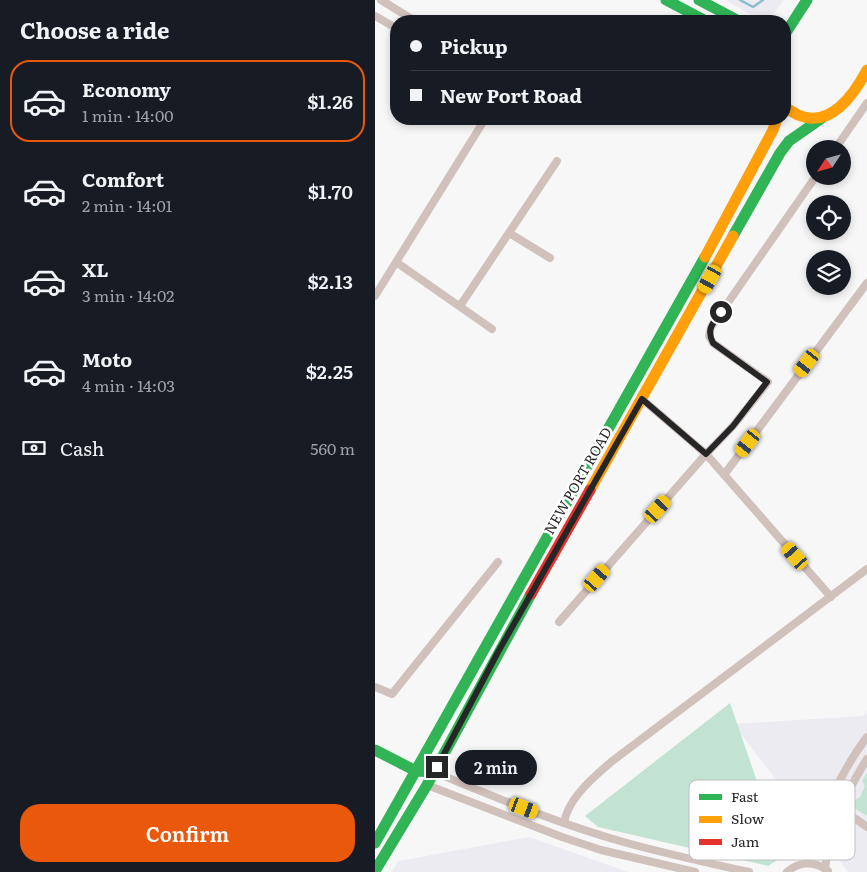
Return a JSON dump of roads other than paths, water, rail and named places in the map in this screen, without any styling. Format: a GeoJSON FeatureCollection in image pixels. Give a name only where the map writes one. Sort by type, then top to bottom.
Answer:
{"type":"FeatureCollection","features":[{"type":"Feature","properties":{"kind":"main road"},"geometry":{"type":"LineString","coordinates":[[666,0],[695,15]]}},
{"type":"Feature","properties":{"kind":"main road"},"geometry":{"type":"LineString","coordinates":[[699,0],[728,15]]}},
{"type":"Feature","properties":{"kind":"main road"},"geometry":{"type":"LineString","coordinates":[[791,20],[807,0]]}},
{"type":"Feature","properties":{"kind":"main road","name":"NEW PORT ROAD"},"geometry":{"type":"LineString","coordinates":[[375,871],[427,785],[498,652],[780,153],[789,141],[841,106],[867,72]]}},
{"type":"Feature","properties":{"kind":"main road"},"geometry":{"type":"LineString","coordinates":[[791,112],[807,118],[821,118]]}},
{"type":"Feature","properties":{"kind":"main road","name":"NEW PORT ROAD"},"geometry":{"type":"LineString","coordinates":[[375,843],[703,260],[775,125]]}},
{"type":"Feature","properties":{"kind":"main road"},"geometry":{"type":"LineString","coordinates":[[375,750],[417,771],[434,772]]}},
{"type":"Feature","properties":{"kind":"main road"},"geometry":{"type":"LineString","coordinates":[[417,771],[427,785]]}},
{"type":"Feature","properties":{"kind":"street"},"geometry":{"type":"LineString","coordinates":[[381,0],[406,15]]}},
{"type":"Feature","properties":{"kind":"street"},"geometry":{"type":"LineString","coordinates":[[396,9],[401,0]]}},
{"type":"Feature","properties":{"kind":"street"},"geometry":{"type":"LineString","coordinates":[[375,16],[390,25]]}},
{"type":"Feature","properties":{"kind":"street"},"geometry":{"type":"LineString","coordinates":[[841,140],[867,103]]}},
{"type":"Feature","properties":{"kind":"street"},"geometry":{"type":"LineString","coordinates":[[375,296],[481,125]]}},
{"type":"Feature","properties":{"kind":"street"},"geometry":{"type":"LineString","coordinates":[[460,306],[557,161]]}},
{"type":"Feature","properties":{"kind":"street"},"geometry":{"type":"LineString","coordinates":[[559,622],[706,454],[733,426],[767,382],[713,343],[709,336],[711,326],[810,185]]}},
{"type":"Feature","properties":{"kind":"street"},"geometry":{"type":"LineString","coordinates":[[509,233],[551,258]]}},
{"type":"Feature","properties":{"kind":"street"},"geometry":{"type":"LineString","coordinates":[[396,262],[492,328]]}},
{"type":"Feature","properties":{"kind":"street"},"geometry":{"type":"LineString","coordinates":[[724,475],[867,283]]}},
{"type":"Feature","properties":{"kind":"street"},"geometry":{"type":"LineString","coordinates":[[642,399],[706,454],[831,597]]}},
{"type":"Feature","properties":{"kind":"street"},"geometry":{"type":"LineString","coordinates":[[375,687],[392,694],[499,562]]}},
{"type":"Feature","properties":{"kind":"street"},"geometry":{"type":"LineString","coordinates":[[563,823],[565,815],[576,797],[611,762],[867,569]]}},
{"type":"Feature","properties":{"kind":"street"},"geometry":{"type":"LineString","coordinates":[[840,780],[857,749],[867,737]]}},
{"type":"Feature","properties":{"kind":"street"},"geometry":{"type":"LineString","coordinates":[[854,780],[867,759]]}},
{"type":"Feature","properties":{"kind":"street"},"geometry":{"type":"LineString","coordinates":[[434,772],[563,823],[627,843],[689,858]]}},
{"type":"Feature","properties":{"kind":"street"},"geometry":{"type":"LineString","coordinates":[[427,785],[601,850],[695,872]]}},
{"type":"Feature","properties":{"kind":"street"},"geometry":{"type":"LineString","coordinates":[[855,819],[867,826]]}},
{"type":"Feature","properties":{"kind":"street"},"geometry":{"type":"LineString","coordinates":[[699,860],[749,872]]}},
{"type":"Feature","properties":{"kind":"street"},"geometry":{"type":"LineString","coordinates":[[787,872],[794,866],[806,863],[826,870]]}},
{"type":"Feature","properties":{"kind":"waterway"},"geometry":{"type":"LineString","coordinates":[[740,0],[753,7],[763,0]]}}]}
